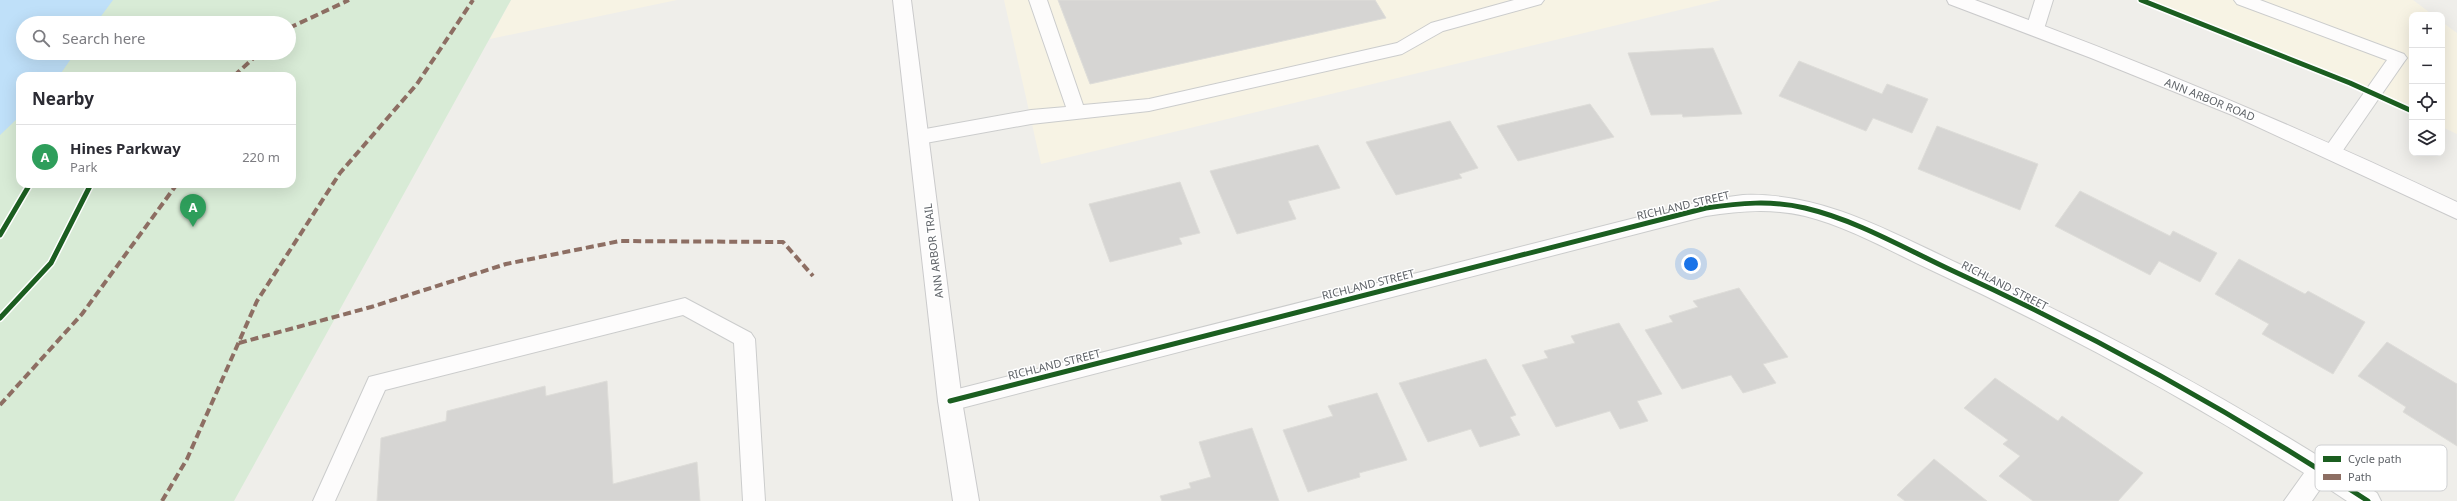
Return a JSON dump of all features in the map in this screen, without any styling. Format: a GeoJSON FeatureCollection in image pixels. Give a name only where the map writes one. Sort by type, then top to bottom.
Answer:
{"type":"FeatureCollection","features":[{"type":"Feature","properties":{"kind":"street","name":"ANN ARBOR TRAIL"},"geometry":{"type":"LineString","coordinates":[[902,0],[920,137],[950,401],[966,501]]}},
{"type":"Feature","properties":{"kind":"street","name":"ANN ARBOR ROAD"},"geometry":{"type":"LineString","coordinates":[[1956,0],[2036,29],[2222,103],[2332,151],[2457,211]]}},
{"type":"Feature","properties":{"kind":"street","name":"RICHLAND STREET"},"geometry":{"type":"LineString","coordinates":[[950,401],[1706,208],[1731,203],[1767,202],[1804,208],[1842,219],[1967,277],[2123,356],[2315,466]]}},
{"type":"Feature","properties":{"kind":"street"},"geometry":{"type":"LineString","coordinates":[[2297,501],[2315,477]]}},
{"type":"Feature","properties":{"kind":"street","name":"RICHLAND STREET"},"geometry":{"type":"LineString","coordinates":[[2353,491],[2368,501]]}},
{"type":"Feature","properties":{"kind":"lane"},"geometry":{"type":"LineString","coordinates":[[1038,0],[1077,113]]}},
{"type":"Feature","properties":{"kind":"lane"},"geometry":{"type":"LineString","coordinates":[[920,137],[1031,117],[1149,105],[1402,48],[1437,27],[1535,0]]}},
{"type":"Feature","properties":{"kind":"lane"},"geometry":{"type":"LineString","coordinates":[[2036,29],[2044,0]]}},
{"type":"Feature","properties":{"kind":"lane"},"geometry":{"type":"LineString","coordinates":[[2243,0],[2398,58],[2372,92],[2332,151]]}},
{"type":"Feature","properties":{"kind":"lane"},"geometry":{"type":"LineString","coordinates":[[324,501],[377,383],[685,306],[744,339],[754,501]]}},
{"type":"Feature","properties":{"kind":"shaded area"},"geometry":{"type":"Polygon","coordinates":[[[511,0],[677,0],[490,39],[511,0]]]}},
{"type":"Feature","properties":{"kind":"shaded area"},"geometry":{"type":"Polygon","coordinates":[[[1004,0],[1721,0],[1041,164],[1004,0]]]}},
{"type":"Feature","properties":{"kind":"shaded area"},"geometry":{"type":"Polygon","coordinates":[[[2138,0],[2413,0],[2429,12],[2409,12],[2409,110],[2372,92],[2138,0]]]}},
{"type":"Feature","properties":{"kind":"shaded area"},"geometry":{"type":"Polygon","coordinates":[[[2445,24],[2457,33],[2457,134],[2445,128],[2445,24]]]}},
{"type":"Feature","properties":{"kind":"green space"},"geometry":{"type":"Polygon","coordinates":[[[0,0],[511,0],[234,501],[0,501],[0,0]]]}},
{"type":"Feature","properties":{"kind":"water"},"geometry":{"type":"Polygon","coordinates":[[[0,0],[113,0],[101,16],[16,16],[16,60],[70,60],[62,72],[16,72],[16,120],[0,135],[0,0]]]}},
{"type":"Feature","properties":{"kind":"building"},"geometry":{"type":"Polygon","coordinates":[[[1058,0],[1375,0],[1386,18],[1090,84],[1058,0]]]}},
{"type":"Feature","properties":{"kind":"building"},"geometry":{"type":"Polygon","coordinates":[[[1713,48],[1742,114],[1683,117],[1682,114],[1651,115],[1628,53],[1713,48]]]}},
{"type":"Feature","properties":{"kind":"building"},"geometry":{"type":"Polygon","coordinates":[[[1799,61],[1882,94],[1887,84],[1928,99],[1912,133],[1873,118],[1866,131],[1779,96],[1799,61]]]}},
{"type":"Feature","properties":{"kind":"building"},"geometry":{"type":"Polygon","coordinates":[[[1590,104],[1614,137],[1518,161],[1497,126],[1590,104]]]}},
{"type":"Feature","properties":{"kind":"building"},"geometry":{"type":"Polygon","coordinates":[[[1450,121],[1478,168],[1459,174],[1462,178],[1396,195],[1366,142],[1450,121]]]}},
{"type":"Feature","properties":{"kind":"building"},"geometry":{"type":"Polygon","coordinates":[[[1937,126],[2038,164],[2020,210],[1918,169],[1937,126]]]}},
{"type":"Feature","properties":{"kind":"building"},"geometry":{"type":"Polygon","coordinates":[[[1318,145],[1340,188],[1288,201],[1296,219],[1237,234],[1210,171],[1318,145]]]}},
{"type":"Feature","properties":{"kind":"building"},"geometry":{"type":"Polygon","coordinates":[[[1180,182],[1200,233],[1179,238],[1182,244],[1110,262],[1089,204],[1180,182]]]}},
{"type":"Feature","properties":{"kind":"building"},"geometry":{"type":"Polygon","coordinates":[[[2080,191],[2170,236],[2173,231],[2217,253],[2200,282],[2159,261],[2150,275],[2055,226],[2080,191]]]}},
{"type":"Feature","properties":{"kind":"building"},"geometry":{"type":"Polygon","coordinates":[[[2239,259],[2305,294],[2308,291],[2365,322],[2333,374],[2262,334],[2269,324],[2215,294],[2239,259]]]}},
{"type":"Feature","properties":{"kind":"building"},"geometry":{"type":"Polygon","coordinates":[[[1739,288],[1788,357],[1763,364],[1776,383],[1743,393],[1731,375],[1682,389],[1645,330],[1673,322],[1669,316],[1698,307],[1693,301],[1739,288]]]}},
{"type":"Feature","properties":{"kind":"building"},"geometry":{"type":"Polygon","coordinates":[[[1619,323],[1662,394],[1637,401],[1648,421],[1620,429],[1610,411],[1556,427],[1522,365],[1548,358],[1544,351],[1575,343],[1571,336],[1619,323]]]}},
{"type":"Feature","properties":{"kind":"building"},"geometry":{"type":"Polygon","coordinates":[[[2387,342],[2457,384],[2457,446],[2403,412],[2406,407],[2358,376],[2387,342]]]}},
{"type":"Feature","properties":{"kind":"building"},"geometry":{"type":"Polygon","coordinates":[[[1486,359],[1516,415],[1510,417],[1520,435],[1480,447],[1471,429],[1428,442],[1399,383],[1486,359]]]}},
{"type":"Feature","properties":{"kind":"building"},"geometry":{"type":"Polygon","coordinates":[[[1995,378],[2058,421],[2062,416],[2143,473],[2118,501],[2033,501],[1999,476],[2020,456],[2003,444],[2008,440],[1964,408],[1995,378]]]}},
{"type":"Feature","properties":{"kind":"building"},"geometry":{"type":"Polygon","coordinates":[[[607,381],[613,484],[697,462],[700,501],[377,501],[381,438],[446,421],[447,411],[545,386],[546,396],[607,381]]]}},
{"type":"Feature","properties":{"kind":"building"},"geometry":{"type":"Polygon","coordinates":[[[1377,393],[1407,460],[1359,473],[1360,477],[1308,492],[1283,430],[1333,416],[1328,406],[1377,393]]]}},
{"type":"Feature","properties":{"kind":"building"},"geometry":{"type":"Polygon","coordinates":[[[1252,428],[1279,501],[1162,501],[1160,496],[1191,488],[1189,483],[1211,477],[1199,442],[1252,428]]]}},
{"type":"Feature","properties":{"kind":"building"},"geometry":{"type":"Polygon","coordinates":[[[1934,459],[1987,501],[1905,501],[1897,495],[1934,459]]]}},
{"type":"Feature","properties":{"kind":"marked path"},"geometry":{"type":"LineString","coordinates":[[296,25],[349,0]]}},
{"type":"Feature","properties":{"kind":"marked path"},"geometry":{"type":"LineString","coordinates":[[162,501],[187,459],[257,301],[340,173],[417,84],[473,0]]}},
{"type":"Feature","properties":{"kind":"marked path"},"geometry":{"type":"LineString","coordinates":[[238,72],[251,60]]}},
{"type":"Feature","properties":{"kind":"marked path"},"geometry":{"type":"LineString","coordinates":[[0,405],[82,314],[174,188]]}},
{"type":"Feature","properties":{"kind":"marked path"},"geometry":{"type":"LineString","coordinates":[[239,343],[371,307],[506,264],[620,241],[783,242],[813,276]]}},
{"type":"Feature","properties":{"kind":"cycle path"},"geometry":{"type":"LineString","coordinates":[[2141,0],[2350,83],[2409,110]]}},
{"type":"Feature","properties":{"kind":"cycle path"},"geometry":{"type":"LineString","coordinates":[[0,235],[28,188]]}},
{"type":"Feature","properties":{"kind":"cycle path"},"geometry":{"type":"LineString","coordinates":[[0,318],[51,263],[89,188]]}},
{"type":"Feature","properties":{"kind":"cycle path"},"geometry":{"type":"LineString","coordinates":[[950,401],[1706,208],[1743,203],[1768,203],[1793,205],[1838,218],[1998,292],[2140,365],[2233,417],[2315,466]]}},
{"type":"Feature","properties":{"kind":"cycle path"},"geometry":{"type":"LineString","coordinates":[[2353,491],[2368,501]]}},
{"type":"Feature","properties":{"kind":"place","name":"Hines Parkway"},"geometry":{"type":"Point","coordinates":[193,227]}}]}
